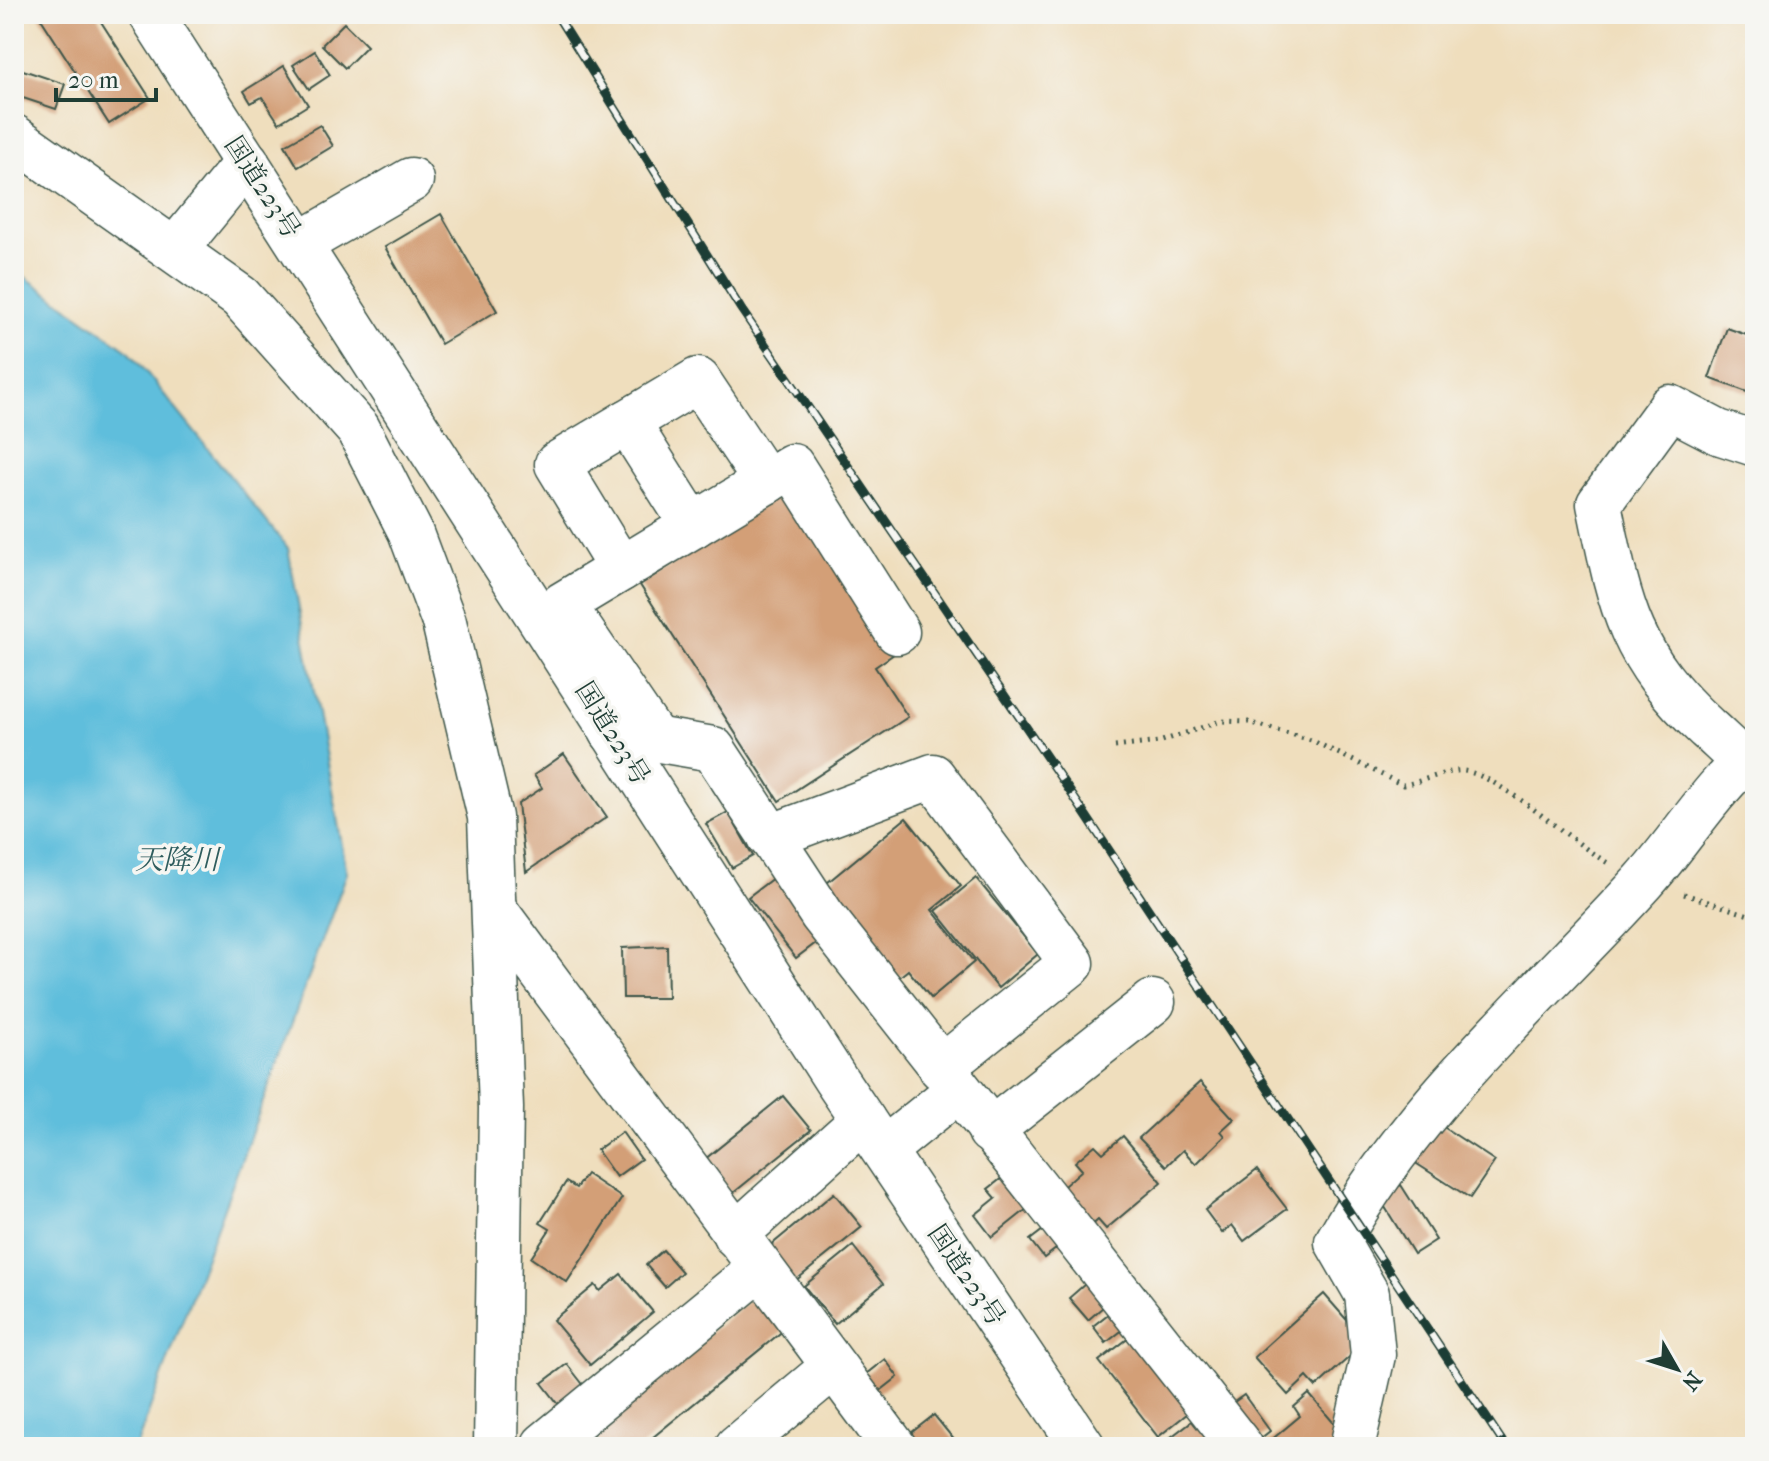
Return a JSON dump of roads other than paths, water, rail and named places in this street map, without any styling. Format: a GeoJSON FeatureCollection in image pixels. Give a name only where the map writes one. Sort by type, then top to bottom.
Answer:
{"type":"FeatureCollection","features":[{"type":"Feature","properties":{"kind":"main road","name":"国道223号"},"geometry":{"type":"LineString","coordinates":[[151,14],[873,1135],[1083,1447]]}},
{"type":"Feature","properties":{"kind":"main road"},"geometry":{"type":"LineString","coordinates":[[14,137],[240,297],[358,429],[410,531],[444,622],[490,817],[501,1108],[497,1445]]}},
{"type":"Feature","properties":{"kind":"main road"},"geometry":{"type":"LineString","coordinates":[[175,250],[247,162]]}},
{"type":"Feature","properties":{"kind":"main road"},"geometry":{"type":"LineString","coordinates":[[300,244],[411,180]]}},
{"type":"Feature","properties":{"kind":"main road"},"geometry":{"type":"LineString","coordinates":[[621,569],[557,464],[698,380],[766,482]]}},
{"type":"Feature","properties":{"kind":"main road"},"geometry":{"type":"LineString","coordinates":[[1352,1447],[1373,1355],[1367,1294],[1337,1242],[1422,1115],[1531,995],[1643,881],[1751,761],[1676,698],[1642,654],[1621,602],[1599,504],[1670,407],[1718,432],[1755,444]]}},
{"type":"Feature","properties":{"kind":"main road"},"geometry":{"type":"LineString","coordinates":[[627,422],[693,526]]}},
{"type":"Feature","properties":{"kind":"main road"},"geometry":{"type":"LineString","coordinates":[[655,739],[563,604],[792,466],[897,632]]}},
{"type":"Feature","properties":{"kind":"main road"},"geometry":{"type":"LineString","coordinates":[[612,732],[713,749],[822,915],[1241,1447]]}},
{"type":"Feature","properties":{"kind":"main road"},"geometry":{"type":"LineString","coordinates":[[544,1445],[873,1135],[950,1079],[1072,963],[933,776],[770,837]]}},
{"type":"Feature","properties":{"kind":"main road"},"geometry":{"type":"LineString","coordinates":[[495,910],[894,1447]]}},
{"type":"Feature","properties":{"kind":"main road"},"geometry":{"type":"LineString","coordinates":[[990,1131],[1153,1002]]}},
{"type":"Feature","properties":{"kind":"main road"},"geometry":{"type":"LineString","coordinates":[[737,1447],[833,1367]]}},
{"type":"Feature","properties":{"kind":"water","name":"天降川"},"geometry":{"type":"Polygon","coordinates":[[[14,269],[130,352],[288,548],[347,873],[136,1447],[14,1447],[14,269]]]}},
{"type":"Feature","properties":{"kind":"railway"},"geometry":{"type":"LineString","coordinates":[[556,14],[741,309],[1069,790],[1506,1447]]}}]}
